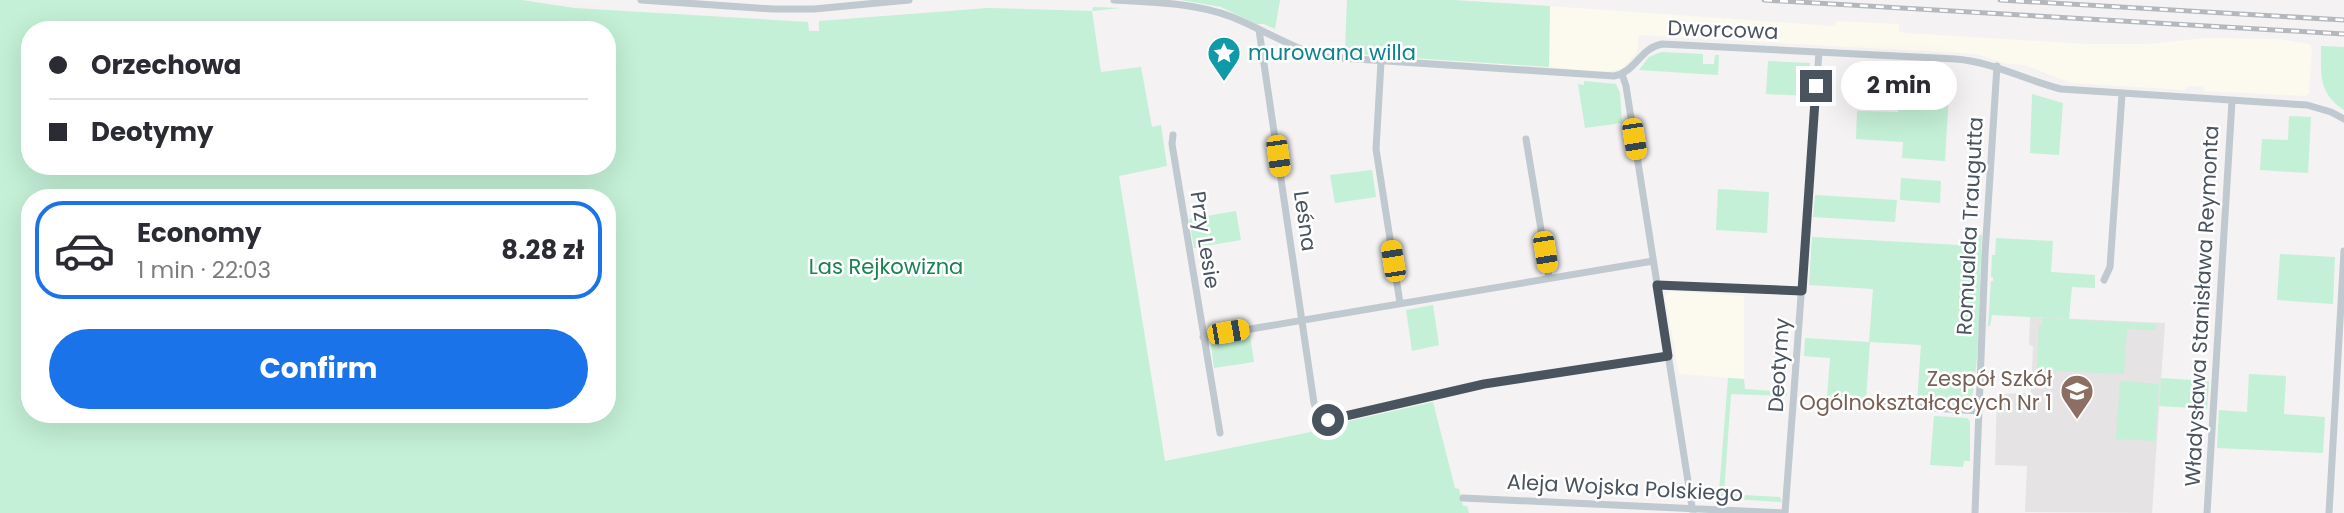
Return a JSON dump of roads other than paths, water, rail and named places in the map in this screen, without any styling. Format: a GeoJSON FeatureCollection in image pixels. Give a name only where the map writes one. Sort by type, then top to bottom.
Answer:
{"type":"FeatureCollection","features":[{"type":"Feature","properties":{"kind":"street"},"geometry":{"type":"LineString","coordinates":[[641,0],[800,9],[909,0]]}},
{"type":"Feature","properties":{"kind":"street"},"geometry":{"type":"LineString","coordinates":[[1114,0],[1202,9],[1230,17],[1320,56],[1381,62],[1622,75],[1626,86],[1693,510]]}},
{"type":"Feature","properties":{"kind":"street","name":"Leśna"},"geometry":{"type":"LineString","coordinates":[[1259,30],[1314,403],[1319,417],[1328,420],[1484,384],[1668,356]]}},
{"type":"Feature","properties":{"kind":"street","name":"Dworcowa"},"geometry":{"type":"LineString","coordinates":[[1622,75],[1645,51],[1662,44],[1970,60],[1997,66],[2026,79],[2061,89],[2307,105],[2344,119]]}},
{"type":"Feature","properties":{"kind":"street","name":"Deotymy"},"geometry":{"type":"LineString","coordinates":[[1785,513],[1819,52]]}},
{"type":"Feature","properties":{"kind":"street"},"geometry":{"type":"LineString","coordinates":[[1381,62],[1377,159],[1400,303]]}},
{"type":"Feature","properties":{"kind":"street","name":"Romualda Traugutta"},"geometry":{"type":"LineString","coordinates":[[1975,513],[1985,241],[1997,66]]}},
{"type":"Feature","properties":{"kind":"street"},"geometry":{"type":"LineString","coordinates":[[2104,281],[2110,267],[2122,94]]}},
{"type":"Feature","properties":{"kind":"street","name":"Władysława Stanisława Reymonta"},"geometry":{"type":"LineString","coordinates":[[2207,513],[2232,100]]}},
{"type":"Feature","properties":{"kind":"street","name":"Przy Lesie"},"geometry":{"type":"LineString","coordinates":[[1174,135],[1172,144],[1220,433]]}},
{"type":"Feature","properties":{"kind":"street"},"geometry":{"type":"LineString","coordinates":[[1526,139],[1549,278]]}},
{"type":"Feature","properties":{"kind":"street"},"geometry":{"type":"LineString","coordinates":[[2329,513],[2344,251]]}},
{"type":"Feature","properties":{"kind":"street"},"geometry":{"type":"LineString","coordinates":[[1203,337],[1653,261]]}},
{"type":"Feature","properties":{"kind":"street"},"geometry":{"type":"LineString","coordinates":[[1657,285],[1802,291]]}},
{"type":"Feature","properties":{"kind":"street"},"geometry":{"type":"LineString","coordinates":[[1872,404],[1978,411]]}},
{"type":"Feature","properties":{"kind":"street"},"geometry":{"type":"LineString","coordinates":[[2335,416],[2344,417]]}},
{"type":"Feature","properties":{"kind":"street","name":"Aleja Wojska Polskiego"},"geometry":{"type":"LineString","coordinates":[[1464,498],[1785,513]]}},
{"type":"Feature","properties":{"kind":"street"},"geometry":{"type":"LineString","coordinates":[[1588,503],[1589,513]]}},
{"type":"Feature","properties":{"kind":"railway"},"geometry":{"type":"LineString","coordinates":[[1764,0],[2344,34]]}},
{"type":"Feature","properties":{"kind":"railway"},"geometry":{"type":"LineString","coordinates":[[2000,0],[2344,20]]}},
{"type":"Feature","properties":{"kind":"place","name":"murowana willa"},"geometry":{"type":"Point","coordinates":[1224,83]}},
{"type":"Feature","properties":{"kind":"place","name":"Zespół Szkół Ogólnokształcących Nr 1"},"geometry":{"type":"Point","coordinates":[2077,421]}},
{"type":"Feature","properties":{"kind":"park label","name":"Las Rejkowizna"},"geometry":{"type":"Point","coordinates":[886,267]}}]}
